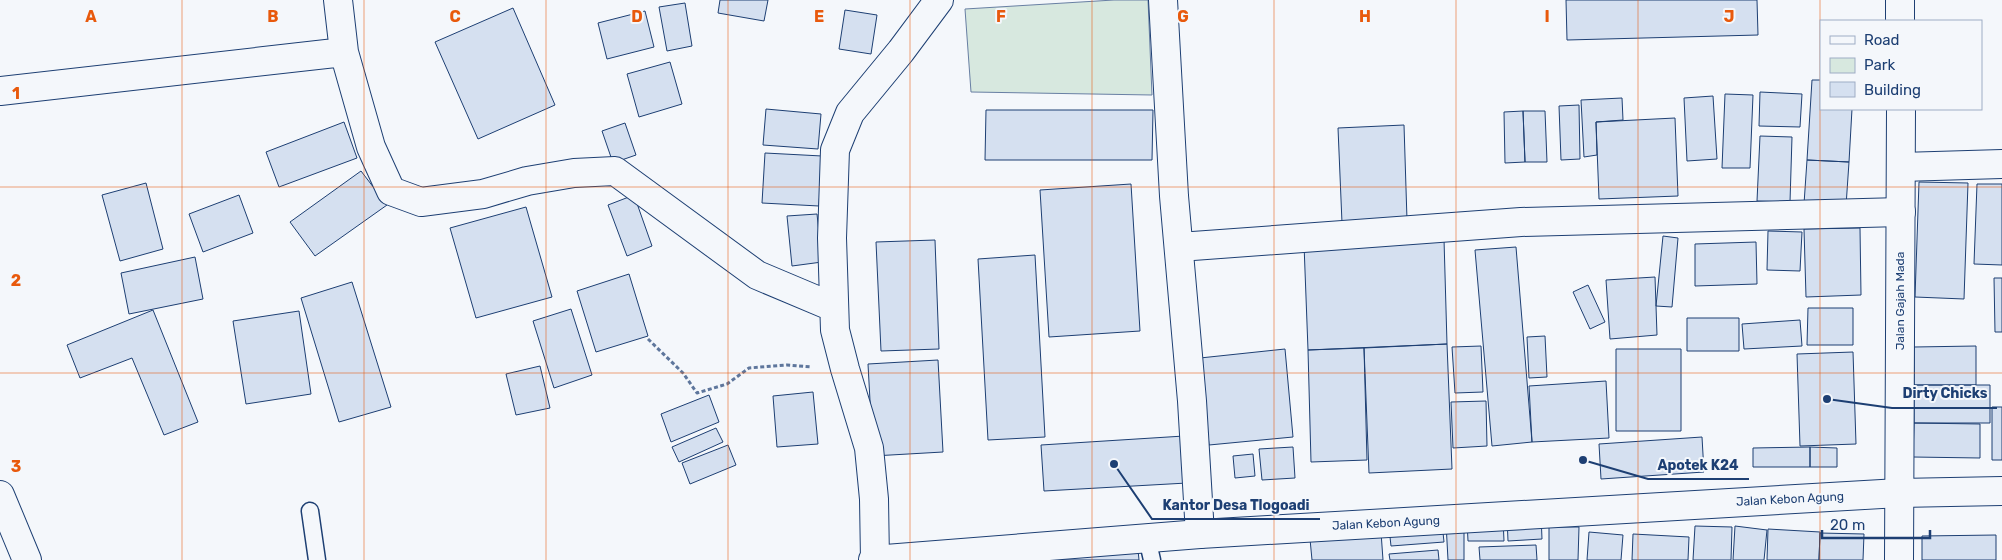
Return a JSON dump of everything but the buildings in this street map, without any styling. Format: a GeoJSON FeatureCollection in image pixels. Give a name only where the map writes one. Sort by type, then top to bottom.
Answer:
{"type":"FeatureCollection","features":[{"type":"Feature","properties":{"kind":"street"},"geometry":{"type":"LineString","coordinates":[[338,0],[344,52],[371,147],[391,191],[421,202],[483,194],[527,182],[574,173],[615,171],[757,274],[834,307]]}},
{"type":"Feature","properties":{"kind":"street"},"geometry":{"type":"LineString","coordinates":[[874,560],[874,499],[869,448],[844,369],[835,330],[832,238],[835,150],[850,113],[901,52],[939,0]]}},
{"type":"Feature","properties":{"kind":"street"},"geometry":{"type":"LineString","coordinates":[[1163,0],[1174,196],[1192,402],[1200,534]]}},
{"type":"Feature","properties":{"kind":"street"},"geometry":{"type":"LineString","coordinates":[[1900,0],[1900,20]]}},
{"type":"Feature","properties":{"kind":"street"},"geometry":{"type":"LineString","coordinates":[[0,91],[344,52]]}},
{"type":"Feature","properties":{"kind":"street","name":"Jalan Gajah Mada"},"geometry":{"type":"LineString","coordinates":[[1899,560],[1900,110]]}},
{"type":"Feature","properties":{"kind":"street"},"geometry":{"type":"LineString","coordinates":[[1901,167],[2002,164]]}},
{"type":"Feature","properties":{"kind":"street"},"geometry":{"type":"LineString","coordinates":[[1179,247],[1521,222],[1901,212]]}},
{"type":"Feature","properties":{"kind":"street","name":"Jalan Kebon Agung"},"geometry":{"type":"LineString","coordinates":[[874,560],[1150,549],[1200,534],[1899,493],[2002,491]]}},
{"type":"Feature","properties":{"kind":"street"},"geometry":{"type":"LineString","coordinates":[[0,495],[27,560]]}},
{"type":"Feature","properties":{"kind":"lane"},"geometry":{"type":"LineString","coordinates":[[310,512],[318,560]]}},
{"type":"Feature","properties":{"kind":"path"},"geometry":{"type":"LineString","coordinates":[[648,338],[684,373],[697,393],[727,384],[749,368],[787,365],[844,369]]}},
{"type":"Feature","properties":{"kind":"green space"},"geometry":{"type":"Polygon","coordinates":[[[1114,0],[1148,0],[1152,95],[971,92],[965,9],[1114,0]]]}},
{"type":"Feature","properties":{"kind":"place","name":"Dirty Chicks"},"geometry":{"type":"Point","coordinates":[1827,399]}},
{"type":"Feature","properties":{"kind":"place","name":"Apotek K24"},"geometry":{"type":"Point","coordinates":[1583,460]}},
{"type":"Feature","properties":{"kind":"place","name":"Kantor Desa Tlogoadi"},"geometry":{"type":"Point","coordinates":[1114,464]}}]}
